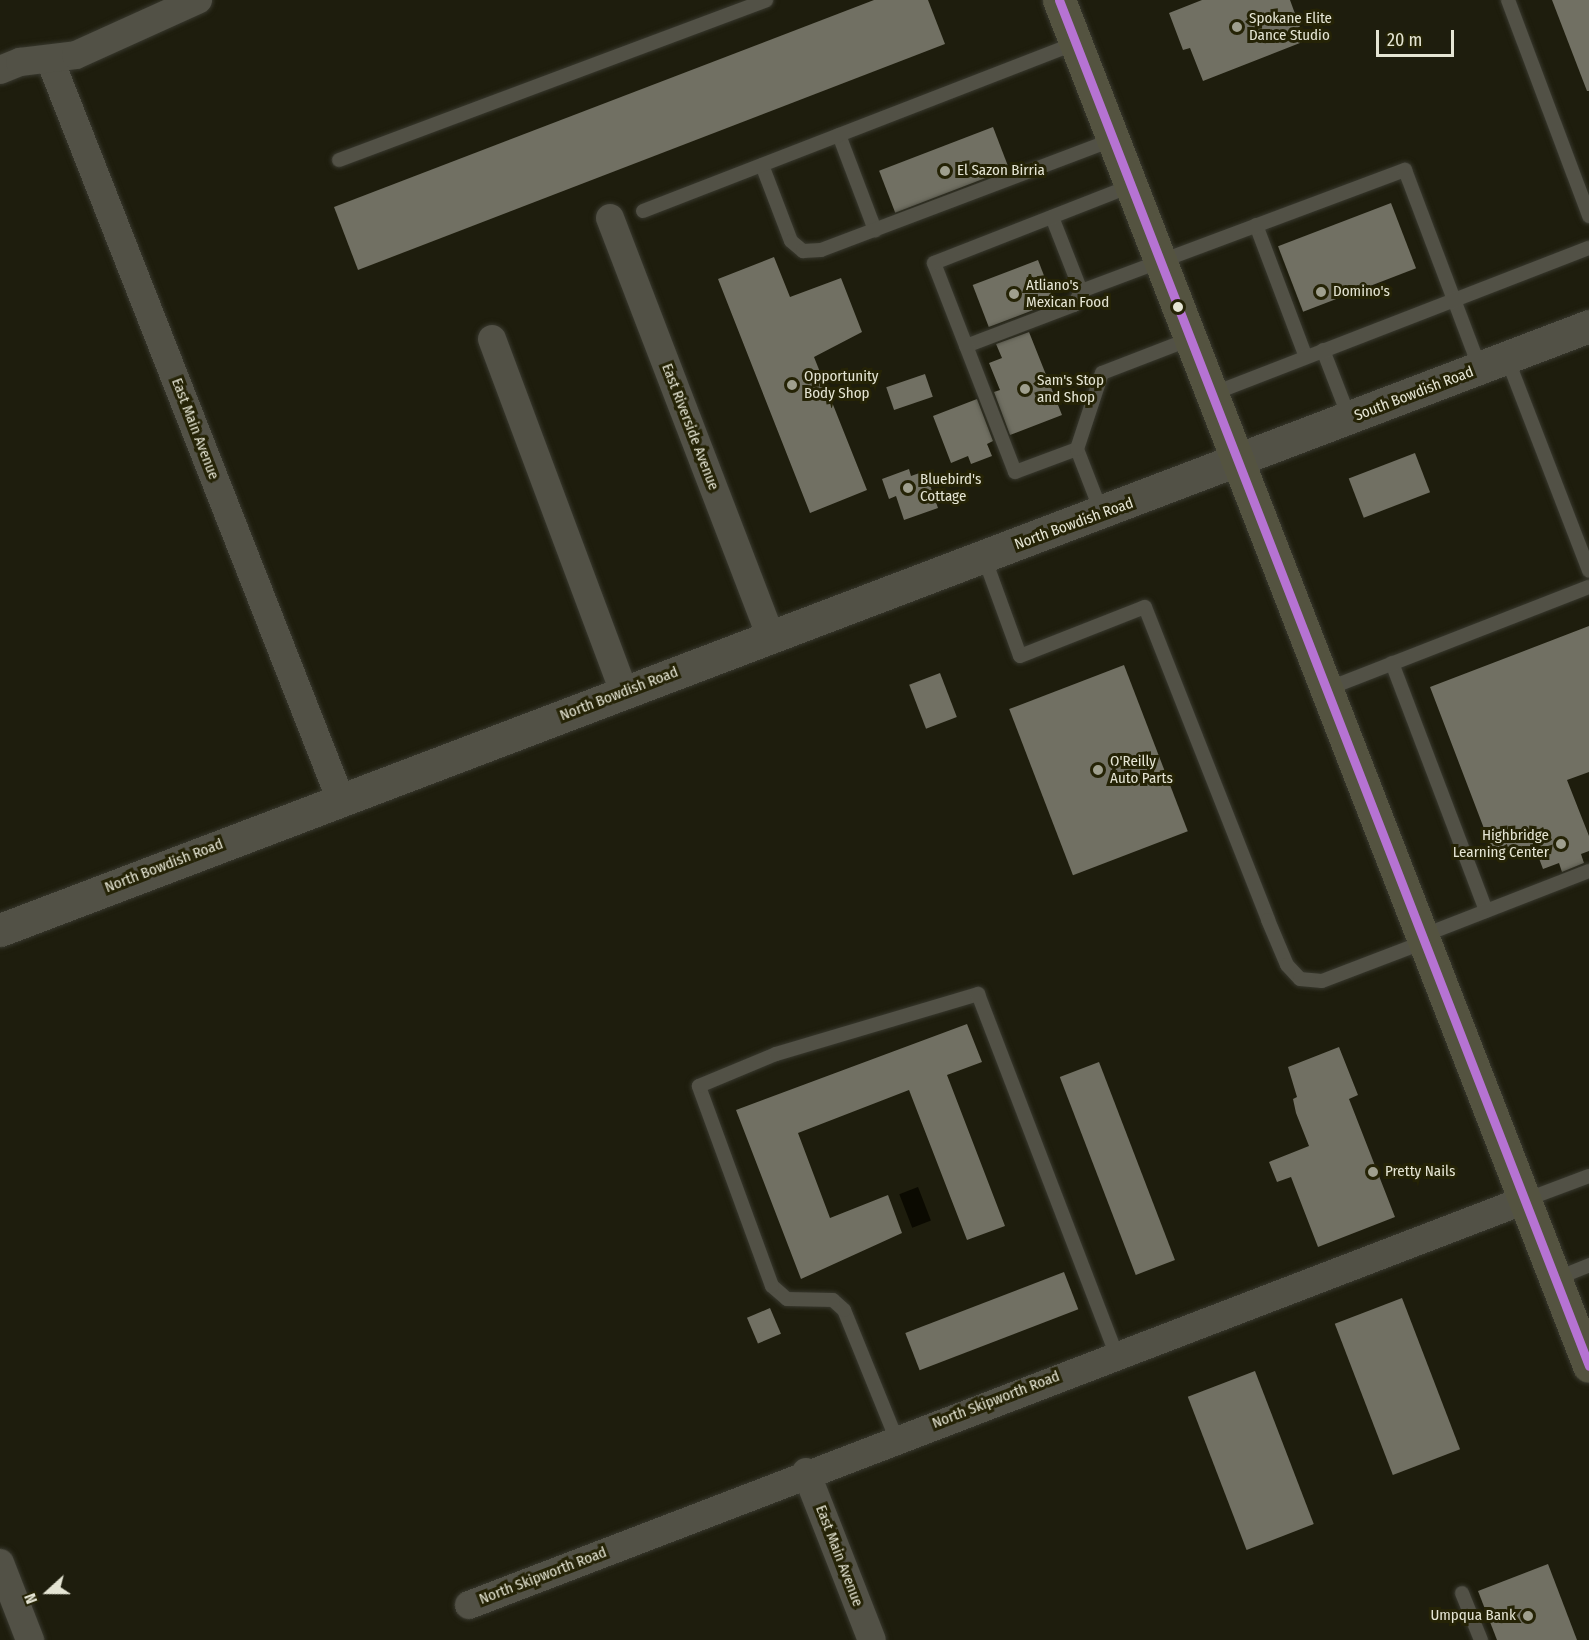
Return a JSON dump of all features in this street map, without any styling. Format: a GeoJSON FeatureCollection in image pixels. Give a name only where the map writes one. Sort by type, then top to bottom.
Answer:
{"type":"FeatureCollection","features":[{"type":"Feature","properties":{"kind":"main road"},"geometry":{"type":"LineString","coordinates":[[1059,0],[1589,1366]]}},
{"type":"Feature","properties":{"kind":"street"},"geometry":{"type":"LineString","coordinates":[[0,70],[20,62],[76,55],[198,2]]}},
{"type":"Feature","properties":{"kind":"street","name":"East Main Avenue"},"geometry":{"type":"LineString","coordinates":[[50,60],[340,798]]}},
{"type":"Feature","properties":{"kind":"street","name":"East Riverside Avenue"},"geometry":{"type":"LineString","coordinates":[[610,218],[771,637]]}},
{"type":"Feature","properties":{"kind":"street","name":"South Bowdish Road"},"geometry":{"type":"LineString","coordinates":[[1239,462],[1589,326]]}},
{"type":"Feature","properties":{"kind":"street"},"geometry":{"type":"LineString","coordinates":[[492,339],[624,692]]}},
{"type":"Feature","properties":{"kind":"street","name":"North Bowdish Road"},"geometry":{"type":"LineString","coordinates":[[0,930],[340,798],[1239,462]]}},
{"type":"Feature","properties":{"kind":"street","name":"North Skipworth Road"},"geometry":{"type":"LineString","coordinates":[[469,1605],[806,1472],[1525,1200]]}},
{"type":"Feature","properties":{"kind":"street","name":"East Main Avenue"},"geometry":{"type":"LineString","coordinates":[[806,1472],[872,1640]]}},
{"type":"Feature","properties":{"kind":"street"},"geometry":{"type":"LineString","coordinates":[[0,1563],[30,1640]]}},
{"type":"Feature","properties":{"kind":"lane"},"geometry":{"type":"LineString","coordinates":[[339,160],[766,0]]}},
{"type":"Feature","properties":{"kind":"lane"},"geometry":{"type":"LineString","coordinates":[[1508,0],[1589,216]]}},
{"type":"Feature","properties":{"kind":"lane"},"geometry":{"type":"LineString","coordinates":[[643,211],[1076,44]]}},
{"type":"Feature","properties":{"kind":"lane"},"geometry":{"type":"LineString","coordinates":[[839,135],[875,230]]}},
{"type":"Feature","properties":{"kind":"lane"},"geometry":{"type":"LineString","coordinates":[[762,165],[791,241],[803,251],[821,250],[1112,140]]}},
{"type":"Feature","properties":{"kind":"lane"},"geometry":{"type":"LineString","coordinates":[[966,346],[1074,305],[1081,291],[1405,170],[1454,298],[1493,364],[1589,571]]}},
{"type":"Feature","properties":{"kind":"lane"},"geometry":{"type":"LineString","coordinates":[[1077,449],[1015,472],[934,263],[1130,186]]}},
{"type":"Feature","properties":{"kind":"lane"},"geometry":{"type":"LineString","coordinates":[[1052,217],[1081,291]]}},
{"type":"Feature","properties":{"kind":"lane"},"geometry":{"type":"LineString","coordinates":[[1256,225],[1306,357]]}},
{"type":"Feature","properties":{"kind":"lane"},"geometry":{"type":"LineString","coordinates":[[1212,394],[1454,298],[1589,248]]}},
{"type":"Feature","properties":{"kind":"lane"},"geometry":{"type":"LineString","coordinates":[[1102,513],[1077,449],[1102,373],[1190,339]]}},
{"type":"Feature","properties":{"kind":"lane"},"geometry":{"type":"LineString","coordinates":[[1323,350],[1349,419]]}},
{"type":"Feature","properties":{"kind":"lane"},"geometry":{"type":"LineString","coordinates":[[984,557],[1020,656],[1145,607],[1268,920],[1287,965],[1300,980],[1322,981],[1486,911],[1589,871]]}},
{"type":"Feature","properties":{"kind":"lane"},"geometry":{"type":"LineString","coordinates":[[1327,689],[1589,587]]}},
{"type":"Feature","properties":{"kind":"lane"},"geometry":{"type":"LineString","coordinates":[[1392,663],[1486,911]]}},
{"type":"Feature","properties":{"kind":"lane"},"geometry":{"type":"LineString","coordinates":[[896,1438],[844,1310],[833,1300],[787,1299],[772,1286],[699,1086],[776,1054],[978,994],[1116,1354]]}},
{"type":"Feature","properties":{"kind":"lane"},"geometry":{"type":"LineString","coordinates":[[1525,1200],[1589,1176]]}},
{"type":"Feature","properties":{"kind":"lane"},"geometry":{"type":"LineString","coordinates":[[1556,1279],[1589,1265]]}},
{"type":"Feature","properties":{"kind":"lane"},"geometry":{"type":"LineString","coordinates":[[1462,1593],[1481,1640]]}},
{"type":"Feature","properties":{"kind":"shaded area"},"geometry":{"type":"Polygon","coordinates":[[[918,1187],[931,1221],[912,1228],[899,1194],[918,1187]]]}},
{"type":"Feature","properties":{"kind":"building"},"geometry":{"type":"Polygon","coordinates":[[[874,0],[928,0],[945,44],[358,270],[334,207],[874,0]]]}},
{"type":"Feature","properties":{"kind":"building","name":"Spokane Elite Dance Studio"},"geometry":{"type":"Polygon","coordinates":[[[1202,0],[1290,0],[1305,41],[1203,81],[1190,48],[1183,50],[1169,13],[1202,0]]]}},
{"type":"Feature","properties":{"kind":"building"},"geometry":{"type":"Polygon","coordinates":[[[1552,0],[1589,0],[1589,91],[1587,91],[1552,0]]]}},
{"type":"Feature","properties":{"kind":"building","name":"El Sazon Birria"},"geometry":{"type":"Polygon","coordinates":[[[993,127],[1009,169],[895,213],[879,171],[993,127]]]}},
{"type":"Feature","properties":{"kind":"building"},"geometry":{"type":"Polygon","coordinates":[[[1391,203],[1416,268],[1303,312],[1278,246],[1391,203]]]}},
{"type":"Feature","properties":{"kind":"building","name":"Opportunity Body Shop"},"geometry":{"type":"Polygon","coordinates":[[[774,257],[790,297],[841,278],[862,332],[814,357],[867,490],[810,513],[718,279],[774,257]]]}},
{"type":"Feature","properties":{"kind":"building","name":"Atliano's Mexican Food"},"geometry":{"type":"Polygon","coordinates":[[[1038,260],[1054,302],[989,327],[973,285],[1038,260]]]}},
{"type":"Feature","properties":{"kind":"building","name":"Sam's Stop and Shop"},"geometry":{"type":"Polygon","coordinates":[[[1029,332],[1062,415],[1010,435],[994,392],[1000,390],[989,363],[1002,358],[996,344],[1029,332]]]}},
{"type":"Feature","properties":{"kind":"building"},"geometry":{"type":"Polygon","coordinates":[[[925,374],[933,397],[894,410],[886,387],[925,374]]]}},
{"type":"Feature","properties":{"kind":"building"},"geometry":{"type":"Polygon","coordinates":[[[977,399],[993,441],[987,444],[992,456],[971,464],[968,456],[951,463],[933,416],[977,399]]]}},
{"type":"Feature","properties":{"kind":"building"},"geometry":{"type":"Polygon","coordinates":[[[1415,453],[1430,492],[1364,518],[1349,478],[1415,453]]]}},
{"type":"Feature","properties":{"kind":"building","name":"Bluebird's Cottage"},"geometry":{"type":"Polygon","coordinates":[[[909,469],[911,476],[925,471],[938,508],[904,520],[896,496],[889,499],[882,479],[909,469]]]}},
{"type":"Feature","properties":{"kind":"building"},"geometry":{"type":"Polygon","coordinates":[[[1589,626],[1589,772],[1567,780],[1589,836],[1589,851],[1581,854],[1584,863],[1562,872],[1559,863],[1543,869],[1534,845],[1496,860],[1430,687],[1589,626]]]}},
{"type":"Feature","properties":{"kind":"building","name":"O'Reilly Auto Parts"},"geometry":{"type":"Polygon","coordinates":[[[1124,665],[1188,831],[1073,875],[1009,709],[1124,665]]]}},
{"type":"Feature","properties":{"kind":"building"},"geometry":{"type":"Polygon","coordinates":[[[940,673],[957,717],[926,729],[909,685],[940,673]]]}},
{"type":"Feature","properties":{"kind":"building"},"geometry":{"type":"Polygon","coordinates":[[[967,1024],[982,1062],[947,1075],[1005,1226],[967,1240],[909,1090],[798,1133],[830,1218],[888,1195],[902,1233],[801,1279],[736,1110],[967,1024]]]}},
{"type":"Feature","properties":{"kind":"building"},"geometry":{"type":"Polygon","coordinates":[[[1339,1047],[1358,1095],[1349,1099],[1395,1217],[1318,1247],[1291,1177],[1277,1182],[1269,1162],[1309,1146],[1296,1113],[1293,1099],[1297,1097],[1288,1067],[1339,1047]]]}},
{"type":"Feature","properties":{"kind":"building"},"geometry":{"type":"Polygon","coordinates":[[[1099,1062],[1175,1260],[1136,1275],[1060,1077],[1099,1062]]]}},
{"type":"Feature","properties":{"kind":"building"},"geometry":{"type":"Polygon","coordinates":[[[1064,1272],[1078,1309],[920,1370],[905,1333],[1064,1272]]]}},
{"type":"Feature","properties":{"kind":"building"},"geometry":{"type":"Polygon","coordinates":[[[1402,1298],[1460,1449],[1393,1475],[1335,1324],[1402,1298]]]}},
{"type":"Feature","properties":{"kind":"building"},"geometry":{"type":"Polygon","coordinates":[[[770,1308],[781,1334],[758,1344],[747,1318],[770,1308]]]}},
{"type":"Feature","properties":{"kind":"building"},"geometry":{"type":"Polygon","coordinates":[[[1255,1371],[1314,1524],[1247,1550],[1188,1397],[1255,1371]]]}},
{"type":"Feature","properties":{"kind":"building","name":"Umpqua Bank"},"geometry":{"type":"Polygon","coordinates":[[[1548,1564],[1577,1640],[1497,1640],[1478,1591],[1548,1564]]]}},
{"type":"Feature","properties":{"kind":"transit line"},"geometry":{"type":"LineString","coordinates":[[1059,0],[1589,1366]]}},
{"type":"Feature","properties":{"kind":"place","name":"Spokane Elite Dance Studio"},"geometry":{"type":"Point","coordinates":[1237,27]}},
{"type":"Feature","properties":{"kind":"place","name":"El Sazon Birria"},"geometry":{"type":"Point","coordinates":[945,171]}},
{"type":"Feature","properties":{"kind":"place","name":"Domino's"},"geometry":{"type":"Point","coordinates":[1321,292]}},
{"type":"Feature","properties":{"kind":"place","name":"Atliano's Mexican Food"},"geometry":{"type":"Point","coordinates":[1014,294]}},
{"type":"Feature","properties":{"kind":"place","name":"Opportunity Body Shop"},"geometry":{"type":"Point","coordinates":[792,385]}},
{"type":"Feature","properties":{"kind":"place","name":"Sam's Stop and Shop"},"geometry":{"type":"Point","coordinates":[1025,389]}},
{"type":"Feature","properties":{"kind":"place","name":"Bluebird's Cottage"},"geometry":{"type":"Point","coordinates":[908,488]}},
{"type":"Feature","properties":{"kind":"place","name":"O'Reilly Auto Parts"},"geometry":{"type":"Point","coordinates":[1098,770]}},
{"type":"Feature","properties":{"kind":"place","name":"Highbridge Learning Center"},"geometry":{"type":"Point","coordinates":[1561,844]}},
{"type":"Feature","properties":{"kind":"place","name":"Pretty Nails"},"geometry":{"type":"Point","coordinates":[1373,1172]}},
{"type":"Feature","properties":{"kind":"place","name":"Umpqua Bank"},"geometry":{"type":"Point","coordinates":[1528,1616]}}]}
